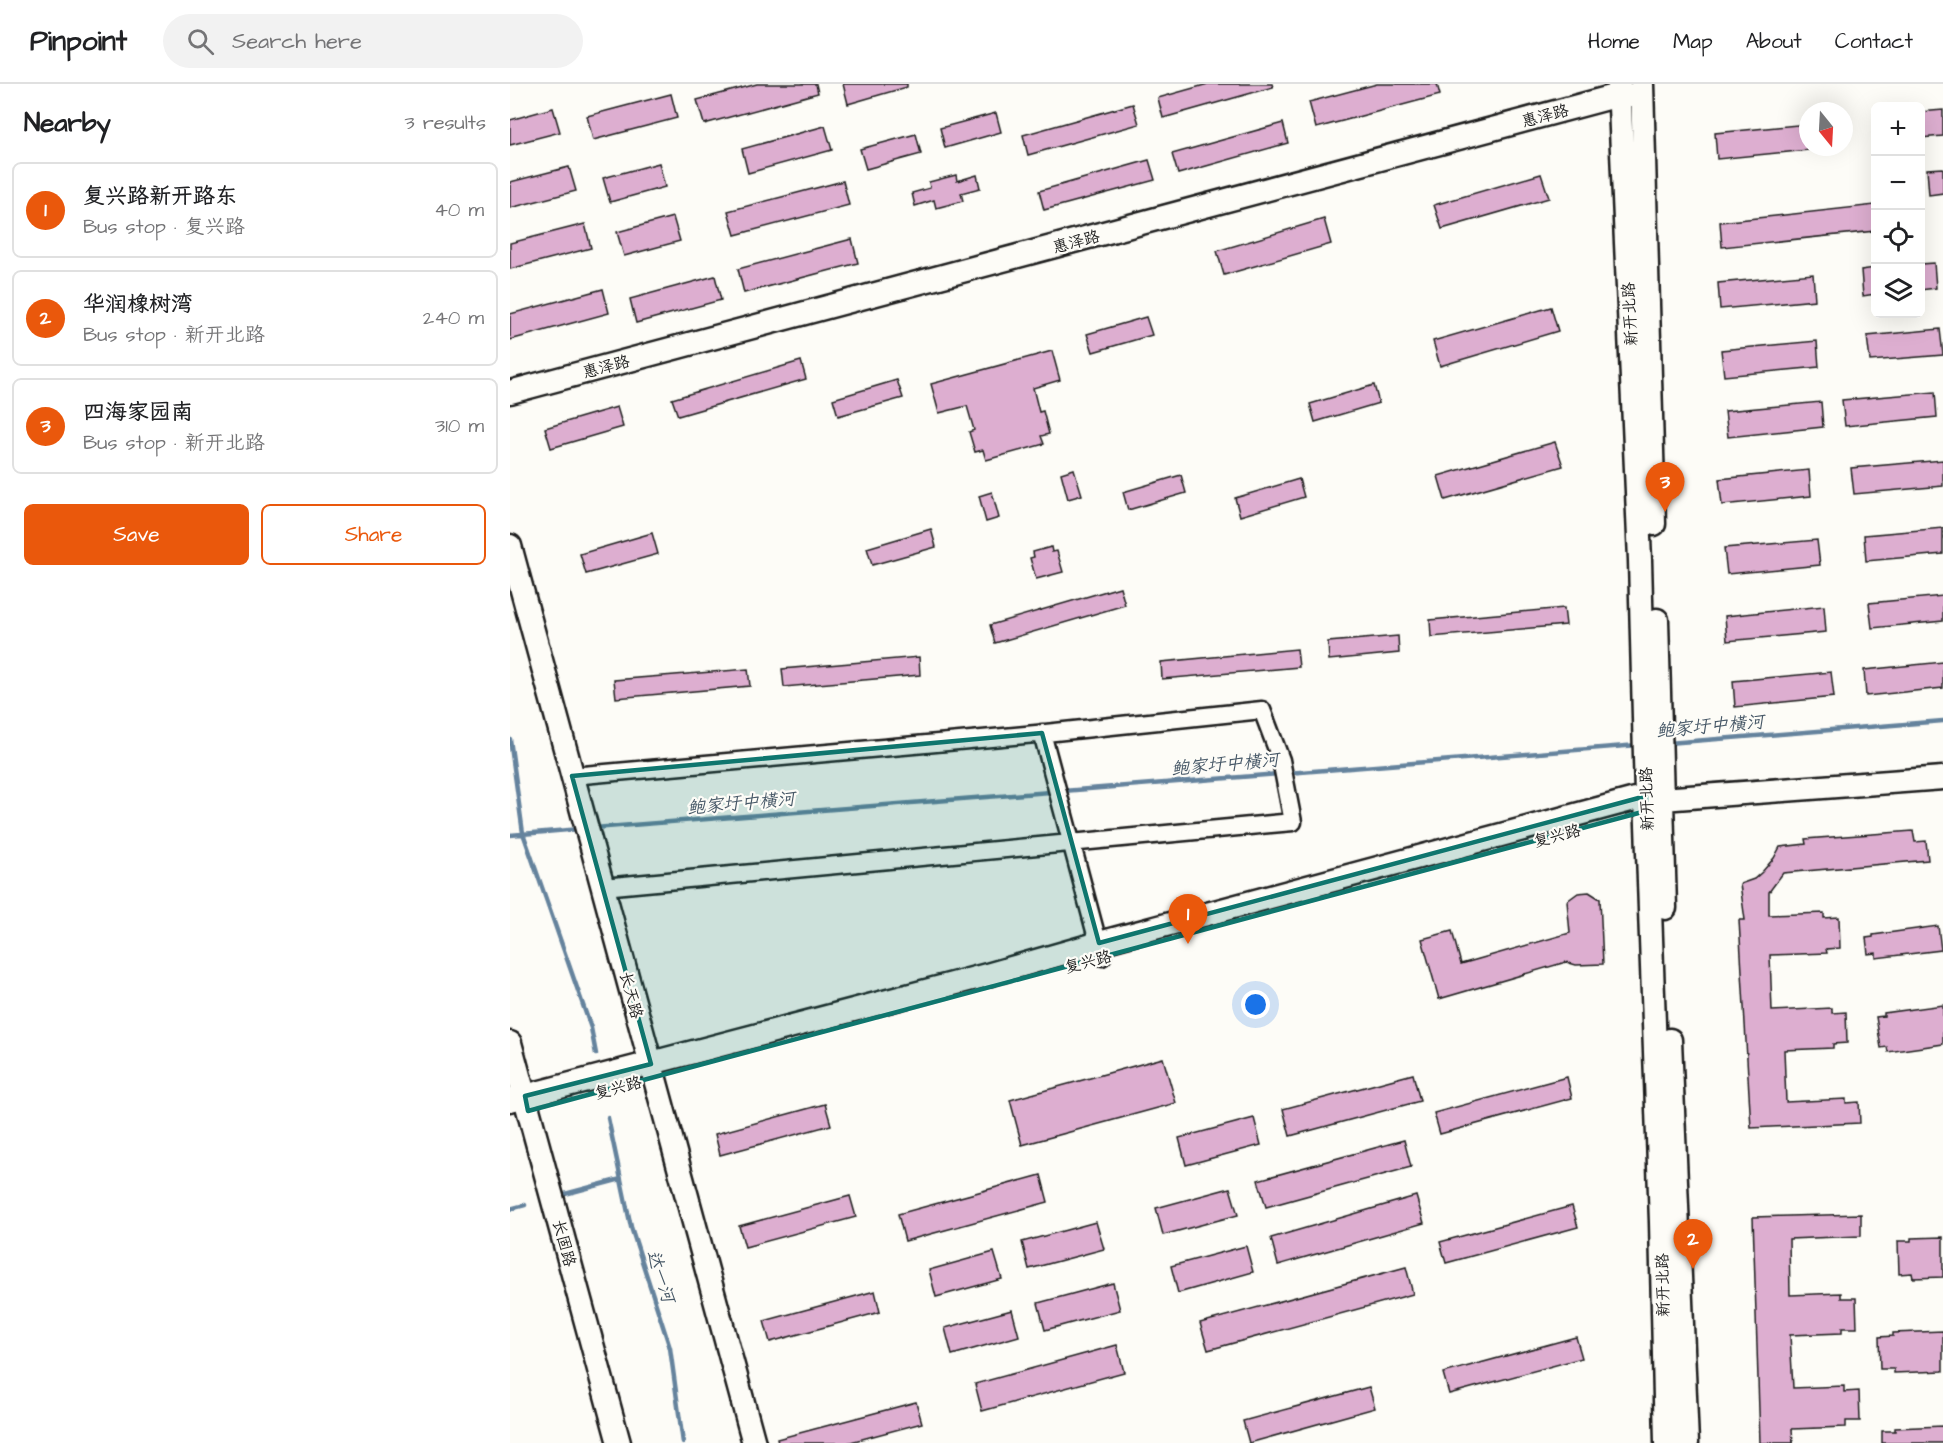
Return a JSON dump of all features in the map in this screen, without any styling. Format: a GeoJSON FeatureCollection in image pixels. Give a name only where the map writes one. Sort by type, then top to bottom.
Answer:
{"type":"FeatureCollection","features":[{"type":"Feature","properties":{"kind":"street","name":"惠泽路"},"geometry":{"type":"LineString","coordinates":[[510,392],[1619,89],[1642,90]]}},
{"type":"Feature","properties":{"kind":"street","name":"新开北路"},"geometry":{"type":"LineString","coordinates":[[1619,89],[1641,560],[1653,738]]}},
{"type":"Feature","properties":{"kind":"street","name":"新开北路"},"geometry":{"type":"LineString","coordinates":[[1642,90],[1653,738],[1651,802],[1666,1443]]}},
{"type":"Feature","properties":{"kind":"street","name":"长天路"},"geometry":{"type":"LineString","coordinates":[[510,546],[754,1443]]}},
{"type":"Feature","properties":{"kind":"street"},"geometry":{"type":"LineString","coordinates":[[572,776],[1041,734],[1262,710],[1281,760],[1293,822],[603,887]]}},
{"type":"Feature","properties":{"kind":"street"},"geometry":{"type":"LineString","coordinates":[[1041,734],[1100,950]]}},
{"type":"Feature","properties":{"kind":"street","name":"复兴路"},"geometry":{"type":"LineString","coordinates":[[518,1106],[1651,802],[1943,778]]}},
{"type":"Feature","properties":{"kind":"street","name":"新开北路"},"geometry":{"type":"LineString","coordinates":[[1651,802],[1666,978],[1687,1443]]}},
{"type":"Feature","properties":{"kind":"street","name":"长固路"},"geometry":{"type":"LineString","coordinates":[[510,1043],[518,1106],[620,1443]]}},
{"type":"Feature","properties":{"kind":"highlighted area"},"geometry":{"type":"Polygon","coordinates":[[[1042,733],[1099,943],[1646,796],[1646,811],[528,1111],[525,1096],[651,1064],[572,776],[1042,733]]]}},
{"type":"Feature","properties":{"kind":"building"},"geometry":{"type":"Polygon","coordinates":[[[757,84],[816,84],[818,93],[704,124],[697,100],[757,84]]]}},
{"type":"Feature","properties":{"kind":"building"},"geometry":{"type":"Polygon","coordinates":[[[843,84],[907,84],[907,87],[848,104],[843,84]]]}},
{"type":"Feature","properties":{"kind":"building"},"geometry":{"type":"Polygon","coordinates":[[[1208,84],[1272,84],[1273,87],[1163,118],[1158,98],[1208,84]]]}},
{"type":"Feature","properties":{"kind":"building"},"geometry":{"type":"Polygon","coordinates":[[[1377,84],[1437,84],[1440,95],[1316,128],[1309,102],[1377,84]]]}},
{"type":"Feature","properties":{"kind":"building"},"geometry":{"type":"Polygon","coordinates":[[[671,94],[677,118],[593,140],[587,116],[671,94]]]}},
{"type":"Feature","properties":{"kind":"building"},"geometry":{"type":"Polygon","coordinates":[[[1133,104],[1139,124],[1028,155],[1023,135],[1133,104]]]}},
{"type":"Feature","properties":{"kind":"building"},"geometry":{"type":"Polygon","coordinates":[[[553,108],[560,132],[510,145],[510,120],[553,108]]]}},
{"type":"Feature","properties":{"kind":"building"},"geometry":{"type":"Polygon","coordinates":[[[1943,110],[1943,136],[1925,138],[1925,112],[1943,110]]]}},
{"type":"Feature","properties":{"kind":"building"},"geometry":{"type":"Polygon","coordinates":[[[996,113],[1001,132],[945,148],[940,128],[996,113]]]}},
{"type":"Feature","properties":{"kind":"building"},"geometry":{"type":"Polygon","coordinates":[[[1283,123],[1288,143],[1178,174],[1172,154],[1283,123]]]}},
{"type":"Feature","properties":{"kind":"building"},"geometry":{"type":"Polygon","coordinates":[[[1799,125],[1799,151],[1717,159],[1715,133],[1799,125]]]}},
{"type":"Feature","properties":{"kind":"building"},"geometry":{"type":"Polygon","coordinates":[[[825,126],[832,150],[748,173],[742,149],[825,126]]]}},
{"type":"Feature","properties":{"kind":"building"},"geometry":{"type":"Polygon","coordinates":[[[916,134],[921,154],[866,169],[860,149],[916,134]]]}},
{"type":"Feature","properties":{"kind":"building"},"geometry":{"type":"Polygon","coordinates":[[[1149,160],[1155,180],[1044,210],[1039,191],[1149,160]]]}},
{"type":"Feature","properties":{"kind":"building"},"geometry":{"type":"Polygon","coordinates":[[[659,163],[665,187],[610,202],[603,178],[659,163]]]}},
{"type":"Feature","properties":{"kind":"building"},"geometry":{"type":"Polygon","coordinates":[[[569,167],[576,191],[510,208],[510,182],[569,167]]]}},
{"type":"Feature","properties":{"kind":"building"},"geometry":{"type":"Polygon","coordinates":[[[1943,168],[1943,193],[1929,195],[1927,169],[1943,168]]]}},
{"type":"Feature","properties":{"kind":"building"},"geometry":{"type":"Polygon","coordinates":[[[1541,174],[1549,198],[1442,229],[1434,205],[1541,174]]]}},
{"type":"Feature","properties":{"kind":"building"},"geometry":{"type":"Polygon","coordinates":[[[956,175],[957,181],[977,175],[980,188],[961,193],[963,201],[936,208],[934,200],[915,206],[912,193],[930,188],[929,182],[956,175]]]}},
{"type":"Feature","properties":{"kind":"building"},"geometry":{"type":"Polygon","coordinates":[[[843,181],[849,205],[735,235],[728,211],[843,181]]]}},
{"type":"Feature","properties":{"kind":"building"},"geometry":{"type":"Polygon","coordinates":[[[1871,205],[1871,231],[1722,247],[1720,222],[1871,205]]]}},
{"type":"Feature","properties":{"kind":"building"},"geometry":{"type":"Polygon","coordinates":[[[673,217],[680,241],[624,256],[617,232],[673,217]]]}},
{"type":"Feature","properties":{"kind":"building"},"geometry":{"type":"Polygon","coordinates":[[[1324,219],[1331,244],[1224,275],[1217,251],[1324,219]]]}},
{"type":"Feature","properties":{"kind":"building"},"geometry":{"type":"Polygon","coordinates":[[[585,224],[591,248],[510,269],[510,243],[585,224]]]}},
{"type":"Feature","properties":{"kind":"building"},"geometry":{"type":"Polygon","coordinates":[[[852,239],[858,263],[744,293],[738,269],[852,239]]]}},
{"type":"Feature","properties":{"kind":"building"},"geometry":{"type":"Polygon","coordinates":[[[1934,263],[1936,288],[1925,289],[1925,264],[1934,263]]]}},
{"type":"Feature","properties":{"kind":"building"},"geometry":{"type":"Polygon","coordinates":[[[1871,269],[1871,295],[1863,296],[1861,270],[1871,269]]]}},
{"type":"Feature","properties":{"kind":"building"},"geometry":{"type":"Polygon","coordinates":[[[1813,274],[1815,300],[1720,309],[1718,283],[1813,274]]]}},
{"type":"Feature","properties":{"kind":"building"},"geometry":{"type":"Polygon","coordinates":[[[715,276],[721,300],[636,323],[630,299],[715,276]]]}},
{"type":"Feature","properties":{"kind":"building"},"geometry":{"type":"Polygon","coordinates":[[[603,289],[609,313],[510,340],[510,314],[603,289]]]}},
{"type":"Feature","properties":{"kind":"building"},"geometry":{"type":"Polygon","coordinates":[[[1551,307],[1558,331],[1440,366],[1433,341],[1551,307]]]}},
{"type":"Feature","properties":{"kind":"building"},"geometry":{"type":"Polygon","coordinates":[[[1146,317],[1152,335],[1093,352],[1087,334],[1146,317]]]}},
{"type":"Feature","properties":{"kind":"building"},"geometry":{"type":"Polygon","coordinates":[[[1940,329],[1943,355],[1870,361],[1867,336],[1940,329]]]}},
{"type":"Feature","properties":{"kind":"building"},"geometry":{"type":"Polygon","coordinates":[[[1817,341],[1819,367],[1724,376],[1721,350],[1817,341]]]}},
{"type":"Feature","properties":{"kind":"building"},"geometry":{"type":"Polygon","coordinates":[[[1052,351],[1060,380],[1033,388],[1039,412],[1043,411],[1049,434],[1041,436],[1044,444],[986,460],[983,450],[975,452],[969,432],[974,430],[967,406],[939,413],[931,384],[1052,351]]]}},
{"type":"Feature","properties":{"kind":"building"},"geometry":{"type":"Polygon","coordinates":[[[801,361],[806,379],[678,416],[672,399],[801,361]]]}},
{"type":"Feature","properties":{"kind":"building"},"geometry":{"type":"Polygon","coordinates":[[[897,380],[903,398],[838,416],[833,399],[897,380]]]}},
{"type":"Feature","properties":{"kind":"building"},"geometry":{"type":"Polygon","coordinates":[[[1374,385],[1379,403],[1315,422],[1310,404],[1374,385]]]}},
{"type":"Feature","properties":{"kind":"building"},"geometry":{"type":"Polygon","coordinates":[[[1935,392],[1937,417],[1845,426],[1842,400],[1935,392]]]}},
{"type":"Feature","properties":{"kind":"building"},"geometry":{"type":"Polygon","coordinates":[[[1821,402],[1823,427],[1728,437],[1725,411],[1821,402]]]}},
{"type":"Feature","properties":{"kind":"building"},"geometry":{"type":"Polygon","coordinates":[[[617,407],[623,427],[551,448],[545,428],[617,407]]]}},
{"type":"Feature","properties":{"kind":"building"},"geometry":{"type":"Polygon","coordinates":[[[1555,442],[1563,466],[1445,500],[1438,476],[1555,442]]]}},
{"type":"Feature","properties":{"kind":"building"},"geometry":{"type":"Polygon","coordinates":[[[1943,460],[1943,486],[1854,494],[1851,468],[1943,460]]]}},
{"type":"Feature","properties":{"kind":"building"},"geometry":{"type":"Polygon","coordinates":[[[1074,469],[1082,495],[1068,499],[1061,473],[1074,469]]]}},
{"type":"Feature","properties":{"kind":"building"},"geometry":{"type":"Polygon","coordinates":[[[1809,470],[1811,496],[1722,505],[1719,479],[1809,470]]]}},
{"type":"Feature","properties":{"kind":"building"},"geometry":{"type":"Polygon","coordinates":[[[1181,475],[1186,493],[1128,510],[1123,492],[1181,475]]]}},
{"type":"Feature","properties":{"kind":"building"},"geometry":{"type":"Polygon","coordinates":[[[1299,479],[1304,497],[1240,516],[1235,498],[1299,479]]]}},
{"type":"Feature","properties":{"kind":"building"},"geometry":{"type":"Polygon","coordinates":[[[992,492],[999,518],[986,522],[979,496],[992,492]]]}},
{"type":"Feature","properties":{"kind":"building"},"geometry":{"type":"Polygon","coordinates":[[[1943,528],[1943,554],[1866,561],[1864,535],[1943,528]]]}},
{"type":"Feature","properties":{"kind":"building"},"geometry":{"type":"Polygon","coordinates":[[[931,529],[936,547],[872,565],[867,548],[931,529]]]}},
{"type":"Feature","properties":{"kind":"building"},"geometry":{"type":"Polygon","coordinates":[[[652,533],[658,554],[586,574],[580,554],[652,533]]]}},
{"type":"Feature","properties":{"kind":"building"},"geometry":{"type":"Polygon","coordinates":[[[1817,540],[1820,565],[1727,574],[1724,548],[1817,540]]]}},
{"type":"Feature","properties":{"kind":"building"},"geometry":{"type":"Polygon","coordinates":[[[1051,547],[1052,552],[1057,551],[1063,572],[1036,579],[1030,558],[1034,557],[1033,552],[1051,547]]]}},
{"type":"Feature","properties":{"kind":"building"},"geometry":{"type":"Polygon","coordinates":[[[1120,587],[1125,605],[995,643],[990,625],[1120,587]]]}},
{"type":"Feature","properties":{"kind":"building"},"geometry":{"type":"Polygon","coordinates":[[[1943,596],[1943,621],[1872,628],[1869,603],[1943,596]]]}},
{"type":"Feature","properties":{"kind":"building"},"geometry":{"type":"Polygon","coordinates":[[[1824,606],[1826,632],[1727,641],[1725,616],[1824,606]]]}},
{"type":"Feature","properties":{"kind":"building"},"geometry":{"type":"Polygon","coordinates":[[[1564,608],[1566,625],[1431,637],[1430,620],[1564,608]]]}},
{"type":"Feature","properties":{"kind":"building"},"geometry":{"type":"Polygon","coordinates":[[[1398,636],[1399,653],[1329,660],[1328,642],[1398,636]]]}},
{"type":"Feature","properties":{"kind":"building"},"geometry":{"type":"Polygon","coordinates":[[[1297,649],[1299,667],[1162,679],[1161,662],[1297,649]]]}},
{"type":"Feature","properties":{"kind":"building"},"geometry":{"type":"Polygon","coordinates":[[[919,657],[920,675],[784,687],[782,669],[919,657]]]}},
{"type":"Feature","properties":{"kind":"building"},"geometry":{"type":"Polygon","coordinates":[[[1943,662],[1943,688],[1866,696],[1864,670],[1943,662]]]}},
{"type":"Feature","properties":{"kind":"building"},"geometry":{"type":"Polygon","coordinates":[[[748,669],[750,686],[616,698],[614,680],[748,669]]]}},
{"type":"Feature","properties":{"kind":"building"},"geometry":{"type":"Polygon","coordinates":[[[1831,672],[1834,697],[1735,707],[1733,681],[1831,672]]]}},
{"type":"Feature","properties":{"kind":"building"},"geometry":{"type":"Polygon","coordinates":[[[1913,831],[1915,842],[1926,841],[1928,860],[1783,873],[1769,892],[1769,915],[1824,913],[1824,918],[1839,917],[1840,948],[1826,949],[1827,953],[1770,955],[1772,1011],[1832,1008],[1832,1013],[1846,1012],[1847,1043],[1833,1044],[1833,1048],[1784,1050],[1786,1102],[1846,1099],[1846,1103],[1859,1102],[1860,1123],[1751,1128],[1739,920],[1745,920],[1740,884],[1754,879],[1762,872],[1780,847],[1806,844],[1805,839],[1913,831]]]}},
{"type":"Feature","properties":{"kind":"building"},"geometry":{"type":"Polygon","coordinates":[[[1589,892],[1600,899],[1603,964],[1576,965],[1566,962],[1439,999],[1422,939],[1452,931],[1461,964],[1570,933],[1567,901],[1578,893],[1589,892]]]}},
{"type":"Feature","properties":{"kind":"building"},"geometry":{"type":"Polygon","coordinates":[[[1938,926],[1941,950],[1876,958],[1876,953],[1868,954],[1866,938],[1873,937],[1873,935],[1938,926]]]}},
{"type":"Feature","properties":{"kind":"building"},"geometry":{"type":"Polygon","coordinates":[[[1943,1005],[1943,1044],[1888,1052],[1887,1047],[1881,1048],[1876,1017],[1884,1016],[1884,1013],[1943,1005]]]}},
{"type":"Feature","properties":{"kind":"building"},"geometry":{"type":"Polygon","coordinates":[[[1163,1058],[1176,1103],[1022,1145],[1010,1100],[1163,1058]]]}},
{"type":"Feature","properties":{"kind":"building"},"geometry":{"type":"Polygon","coordinates":[[[1413,1074],[1420,1101],[1290,1136],[1283,1109],[1413,1074]]]}},
{"type":"Feature","properties":{"kind":"building"},"geometry":{"type":"Polygon","coordinates":[[[1567,1077],[1572,1098],[1440,1134],[1434,1113],[1567,1077]]]}},
{"type":"Feature","properties":{"kind":"building"},"geometry":{"type":"Polygon","coordinates":[[[825,1104],[831,1125],[720,1155],[715,1134],[825,1104]]]}},
{"type":"Feature","properties":{"kind":"building"},"geometry":{"type":"Polygon","coordinates":[[[1254,1118],[1261,1145],[1186,1165],[1179,1138],[1254,1118]]]}},
{"type":"Feature","properties":{"kind":"building"},"geometry":{"type":"Polygon","coordinates":[[[1404,1140],[1411,1167],[1266,1207],[1258,1180],[1404,1140]]]}},
{"type":"Feature","properties":{"kind":"building"},"geometry":{"type":"Polygon","coordinates":[[[1041,1175],[1048,1202],[905,1241],[898,1214],[1041,1175]]]}},
{"type":"Feature","properties":{"kind":"building"},"geometry":{"type":"Polygon","coordinates":[[[1230,1188],[1238,1215],[1163,1235],[1156,1208],[1230,1188]]]}},
{"type":"Feature","properties":{"kind":"building"},"geometry":{"type":"Polygon","coordinates":[[[850,1196],[856,1217],[745,1247],[739,1226],[850,1196]]]}},
{"type":"Feature","properties":{"kind":"building"},"geometry":{"type":"Polygon","coordinates":[[[1416,1196],[1424,1223],[1278,1265],[1271,1238],[1416,1196]]]}},
{"type":"Feature","properties":{"kind":"building"},"geometry":{"type":"Polygon","coordinates":[[[1572,1206],[1578,1227],[1446,1263],[1440,1242],[1572,1206]]]}},
{"type":"Feature","properties":{"kind":"building"},"geometry":{"type":"Polygon","coordinates":[[[1861,1214],[1861,1236],[1789,1239],[1790,1295],[1841,1293],[1841,1298],[1856,1298],[1857,1328],[1842,1328],[1842,1333],[1790,1335],[1793,1388],[1844,1386],[1844,1392],[1859,1391],[1860,1421],[1846,1421],[1846,1427],[1792,1429],[1793,1443],[1760,1443],[1753,1217],[1861,1214]]]}},
{"type":"Feature","properties":{"kind":"building"},"geometry":{"type":"Polygon","coordinates":[[[1096,1222],[1104,1249],[1029,1269],[1022,1242],[1096,1222]]]}},
{"type":"Feature","properties":{"kind":"building"},"geometry":{"type":"Polygon","coordinates":[[[1943,1237],[1943,1277],[1913,1278],[1912,1273],[1899,1274],[1898,1241],[1911,1241],[1911,1238],[1943,1237]]]}},
{"type":"Feature","properties":{"kind":"building"},"geometry":{"type":"Polygon","coordinates":[[[1246,1246],[1253,1272],[1178,1293],[1171,1266],[1246,1246]]]}},
{"type":"Feature","properties":{"kind":"building"},"geometry":{"type":"Polygon","coordinates":[[[994,1252],[1002,1279],[936,1297],[929,1270],[994,1252]]]}},
{"type":"Feature","properties":{"kind":"building"},"geometry":{"type":"Polygon","coordinates":[[[1406,1267],[1413,1294],[1208,1350],[1200,1323],[1406,1267]]]}},
{"type":"Feature","properties":{"kind":"building"},"geometry":{"type":"Polygon","coordinates":[[[1113,1283],[1120,1310],[1045,1330],[1038,1303],[1113,1283]]]}},
{"type":"Feature","properties":{"kind":"building"},"geometry":{"type":"Polygon","coordinates":[[[875,1291],[880,1312],[770,1342],[764,1321],[875,1291]]]}},
{"type":"Feature","properties":{"kind":"building"},"geometry":{"type":"Polygon","coordinates":[[[1012,1310],[1019,1336],[952,1355],[945,1328],[1012,1310]]]}},
{"type":"Feature","properties":{"kind":"building"},"geometry":{"type":"Polygon","coordinates":[[[1943,1331],[1943,1371],[1894,1373],[1894,1369],[1880,1369],[1879,1337],[1893,1336],[1893,1333],[1943,1331]]]}},
{"type":"Feature","properties":{"kind":"building"},"geometry":{"type":"Polygon","coordinates":[[[1576,1337],[1582,1358],[1449,1394],[1443,1373],[1576,1337]]]}},
{"type":"Feature","properties":{"kind":"building"},"geometry":{"type":"Polygon","coordinates":[[[1117,1345],[1124,1372],[982,1411],[975,1384],[1117,1345]]]}},
{"type":"Feature","properties":{"kind":"building"},"geometry":{"type":"Polygon","coordinates":[[[1369,1387],[1375,1408],[1249,1443],[1243,1421],[1369,1387]]]}},
{"type":"Feature","properties":{"kind":"building"},"geometry":{"type":"Polygon","coordinates":[[[916,1402],[922,1423],[847,1443],[778,1443],[777,1439],[916,1402]]]}},
{"type":"Feature","properties":{"kind":"building"},"geometry":{"type":"Polygon","coordinates":[[[1943,1426],[1943,1443],[1882,1443],[1882,1431],[1895,1431],[1895,1428],[1943,1426]]]}},
{"type":"Feature","properties":{"kind":"waterway","name":"鲍家圩中横河"},"geometry":{"type":"LineString","coordinates":[[1668,743],[1943,721]]}},
{"type":"Feature","properties":{"kind":"waterway","name":"达一河"},"geometry":{"type":"LineString","coordinates":[[510,739],[523,833],[591,1028],[596,1054]]}},
{"type":"Feature","properties":{"kind":"waterway","name":"鲍家圩中横河"},"geometry":{"type":"LineString","coordinates":[[1288,773],[1638,745]]}},
{"type":"Feature","properties":{"kind":"waterway","name":"鲍家圩中横河"},"geometry":{"type":"LineString","coordinates":[[594,828],[1279,774]]}},
{"type":"Feature","properties":{"kind":"waterway","name":"鲍家圩中横河"},"geometry":{"type":"LineString","coordinates":[[510,835],[580,829]]}},
{"type":"Feature","properties":{"kind":"waterway","name":"达一河"},"geometry":{"type":"LineString","coordinates":[[608,1118],[631,1227],[670,1348],[683,1443]]}},
{"type":"Feature","properties":{"kind":"waterway"},"geometry":{"type":"LineString","coordinates":[[565,1194],[621,1179]]}},
{"type":"Feature","properties":{"kind":"waterway"},"geometry":{"type":"LineString","coordinates":[[510,1209],[525,1205]]}},
{"type":"Feature","properties":{"kind":"place","name":"四海家园南"},"geometry":{"type":"Point","coordinates":[1665,512]}},
{"type":"Feature","properties":{"kind":"place","name":"复兴路新开路东"},"geometry":{"type":"Point","coordinates":[1188,944]}},
{"type":"Feature","properties":{"kind":"place","name":"华润橡树湾"},"geometry":{"type":"Point","coordinates":[1693,1269]}}]}
